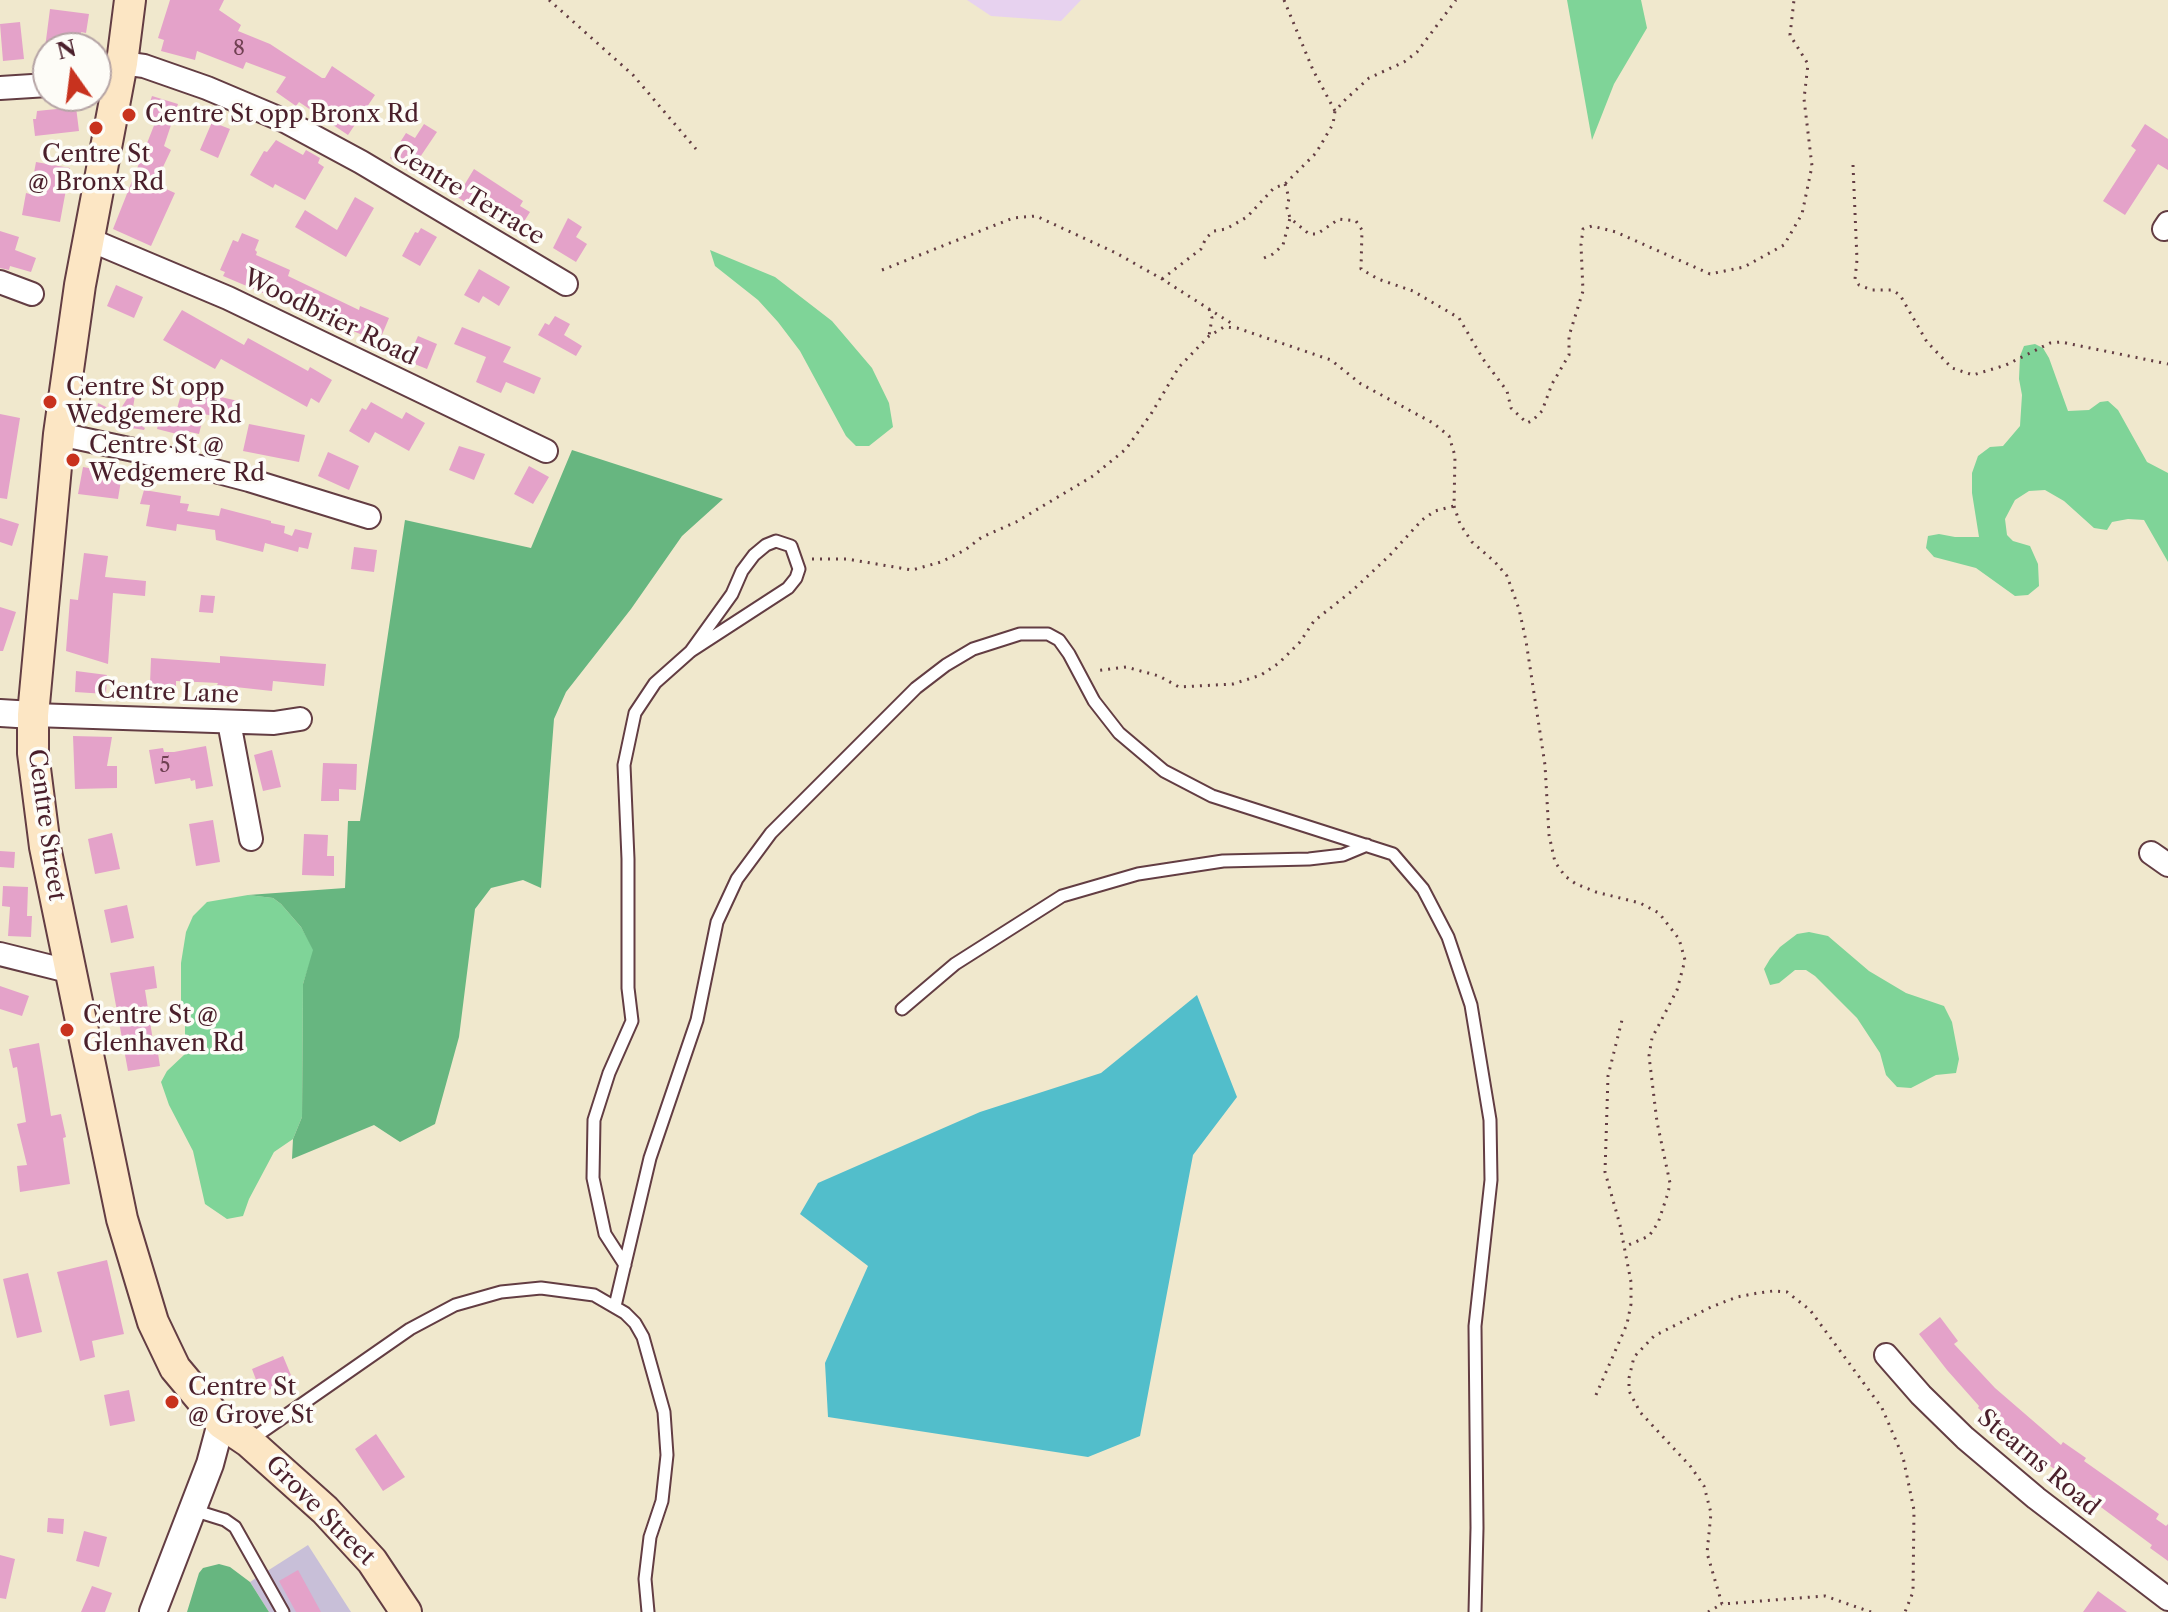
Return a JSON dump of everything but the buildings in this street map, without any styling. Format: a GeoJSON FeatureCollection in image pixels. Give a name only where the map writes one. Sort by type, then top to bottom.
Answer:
{"type":"FeatureCollection","features":[{"type":"Feature","properties":{"kind":"main road","name":"Centre Street"},"geometry":{"type":"LineString","coordinates":[[112,75],[130,0]]}},
{"type":"Feature","properties":{"kind":"main road","name":"Centre Street"},"geometry":{"type":"LineString","coordinates":[[107,112],[59,434],[33,715],[33,753],[40,816],[122,1219],[153,1322],[175,1368],[221,1423]]}},
{"type":"Feature","properties":{"kind":"main road","name":"Grove Street"},"geometry":{"type":"LineString","coordinates":[[221,1423],[249,1442],[325,1510],[372,1561],[406,1612]]}},
{"type":"Feature","properties":{"kind":"street","name":"Centre Terrace"},"geometry":{"type":"LineString","coordinates":[[112,75],[144,66],[285,121],[361,162],[566,284]]}},
{"type":"Feature","properties":{"kind":"street"},"geometry":{"type":"LineString","coordinates":[[0,88],[32,86]]}},
{"type":"Feature","properties":{"kind":"street","name":"Woodbrier Road"},"geometry":{"type":"LineString","coordinates":[[88,239],[228,298],[546,451]]}},
{"type":"Feature","properties":{"kind":"street"},"geometry":{"type":"LineString","coordinates":[[0,282],[32,294]]}},
{"type":"Feature","properties":{"kind":"street"},"geometry":{"type":"LineString","coordinates":[[59,434],[249,480],[369,517]]}},
{"type":"Feature","properties":{"kind":"street"},"geometry":{"type":"LineString","coordinates":[[0,713],[33,715]]}},
{"type":"Feature","properties":{"kind":"street","name":"Centre Lane"},"geometry":{"type":"LineString","coordinates":[[33,715],[274,723],[300,719]]}},
{"type":"Feature","properties":{"kind":"street"},"geometry":{"type":"LineString","coordinates":[[229,722],[251,839]]}},
{"type":"Feature","properties":{"kind":"street"},"geometry":{"type":"LineString","coordinates":[[0,954],[72,972]]}},
{"type":"Feature","properties":{"kind":"street","name":"Stearns Road"},"geometry":{"type":"LineString","coordinates":[[1886,1355],[1965,1438],[2036,1498],[2168,1599]]}},
{"type":"Feature","properties":{"kind":"street"},"geometry":{"type":"LineString","coordinates":[[153,1612],[210,1464],[221,1423]]}},
{"type":"Feature","properties":{"kind":"lane"},"geometry":{"type":"LineString","coordinates":[[625,1265],[605,1234],[593,1178],[594,1120],[609,1073],[632,1021],[628,988],[624,765],[635,713],[655,683],[691,651],[788,588],[799,569],[791,546],[776,541],[754,555],[742,571],[732,594],[691,651]]}},
{"type":"Feature","properties":{"kind":"lane"},"geometry":{"type":"LineString","coordinates":[[615,1306],[650,1158],[697,1020],[717,922],[737,879],[771,833],[916,688],[973,649],[1020,634],[1048,634],[1059,640],[1094,701],[1119,733],[1164,771],[1212,796],[1393,854],[1423,889],[1448,937],[1471,1005],[1490,1120],[1491,1180],[1475,1326],[1475,1612]]}},
{"type":"Feature","properties":{"kind":"lane"},"geometry":{"type":"LineString","coordinates":[[902,1009],[955,964],[1062,896],[1138,874],[1223,861],[1343,855],[1367,845]]}},
{"type":"Feature","properties":{"kind":"lane"},"geometry":{"type":"LineString","coordinates":[[249,1442],[410,1329],[455,1305],[501,1292],[541,1288],[594,1295],[615,1306],[635,1323],[643,1337],[664,1412],[667,1455],[662,1501],[650,1537],[645,1579],[648,1612]]}},
{"type":"Feature","properties":{"kind":"lane"},"geometry":{"type":"LineString","coordinates":[[193,1510],[225,1520],[235,1527],[283,1612]]}},
{"type":"Feature","properties":{"kind":"path"},"geometry":{"type":"LineString","coordinates":[[549,0],[633,75],[696,149]]}},
{"type":"Feature","properties":{"kind":"path"},"geometry":{"type":"LineString","coordinates":[[1284,0],[1317,78],[1335,111]]}},
{"type":"Feature","properties":{"kind":"path"},"geometry":{"type":"LineString","coordinates":[[1162,279],[1201,249],[1214,231],[1226,229],[1247,217],[1274,188],[1285,184],[1316,153],[1333,124],[1335,111],[1369,78],[1404,62],[1417,52],[1456,0]]}},
{"type":"Feature","properties":{"kind":"path"},"geometry":{"type":"LineString","coordinates":[[1290,218],[1309,234],[1317,234],[1339,219],[1356,221],[1362,230],[1361,269],[1378,279],[1413,291],[1459,318],[1483,359],[1507,391],[1511,408],[1527,423],[1532,421],[1542,411],[1552,384],[1569,355],[1569,336],[1583,291],[1583,229],[1592,226],[1616,232],[1710,274],[1744,267],[1784,245],[1802,214],[1812,166],[1804,99],[1808,64],[1790,35],[1794,0]]}},
{"type":"Feature","properties":{"kind":"path"},"geometry":{"type":"LineString","coordinates":[[1853,165],[1855,279],[1859,285],[1872,290],[1892,290],[1900,295],[1927,342],[1952,368],[1973,375],[2006,365],[2050,343],[2061,342],[2168,364]]}},
{"type":"Feature","properties":{"kind":"path"},"geometry":{"type":"LineString","coordinates":[[1264,258],[1283,245],[1290,218],[1285,184]]}},
{"type":"Feature","properties":{"kind":"path"},"geometry":{"type":"LineString","coordinates":[[882,270],[999,223],[1025,216],[1045,220],[1116,253],[1207,306],[1237,328]]}},
{"type":"Feature","properties":{"kind":"path"},"geometry":{"type":"LineString","coordinates":[[1207,306],[1212,318],[1209,336]]}},
{"type":"Feature","properties":{"kind":"path"},"geometry":{"type":"LineString","coordinates":[[797,559],[847,559],[912,570],[941,562],[965,550],[982,537],[1016,522],[1093,476],[1116,459],[1151,414],[1179,367],[1209,336],[1224,327],[1237,328],[1331,360],[1361,384],[1444,431],[1454,446],[1454,506],[1460,524],[1472,542],[1507,576],[1519,609],[1545,765],[1549,835],[1555,862],[1565,876],[1576,884],[1640,903],[1659,913],[1679,939],[1685,960],[1677,990],[1652,1038],[1649,1056],[1657,1122],[1670,1183],[1668,1193],[1658,1223],[1649,1236],[1624,1247]]}},
{"type":"Feature","properties":{"kind":"path"},"geometry":{"type":"LineString","coordinates":[[1079,672],[1126,667],[1159,676],[1179,687],[1233,684],[1261,675],[1279,663],[1300,642],[1314,621],[1352,591],[1422,520],[1435,511],[1454,506]]}},
{"type":"Feature","properties":{"kind":"path"},"geometry":{"type":"LineString","coordinates":[[1596,1395],[1627,1324],[1631,1304],[1631,1282],[1605,1172],[1608,1076],[1622,1020]]}},
{"type":"Feature","properties":{"kind":"path"},"geometry":{"type":"LineString","coordinates":[[1722,1604],[1708,1562],[1711,1513],[1704,1486],[1691,1467],[1640,1412],[1629,1391],[1629,1378],[1634,1357],[1643,1346],[1672,1324],[1737,1297],[1773,1291],[1787,1292],[1810,1310],[1874,1396],[1895,1436],[1912,1492],[1914,1510],[1913,1592],[1905,1612]]}},
{"type":"Feature","properties":{"kind":"path"},"geometry":{"type":"LineString","coordinates":[[1708,1612],[1722,1604],[1825,1596],[1871,1612]]}},
{"type":"Feature","properties":{"kind":"shaded area"},"geometry":{"type":"Polygon","coordinates":[[[967,0],[1081,0],[1061,21],[991,16],[967,0]]]}},
{"type":"Feature","properties":{"kind":"shaded area"},"geometry":{"type":"Polygon","coordinates":[[[308,1545],[351,1612],[269,1612],[250,1582],[308,1545]]]}},
{"type":"Feature","properties":{"kind":"green space"},"geometry":{"type":"Polygon","coordinates":[[[1567,0],[1641,0],[1647,28],[1614,84],[1592,140],[1567,0]]]}},
{"type":"Feature","properties":{"kind":"green space"},"geometry":{"type":"Polygon","coordinates":[[[710,250],[775,277],[832,321],[872,368],[889,403],[893,427],[869,446],[856,446],[846,436],[800,351],[758,300],[715,266],[710,250]]]}},
{"type":"Feature","properties":{"kind":"green space"},"geometry":{"type":"Polygon","coordinates":[[[2035,344],[2043,348],[2049,358],[2068,411],[2089,410],[2100,402],[2108,401],[2118,410],[2147,462],[2168,473],[2168,562],[2144,520],[2112,522],[2107,530],[2094,528],[2064,501],[2045,490],[2029,491],[2015,500],[2005,519],[2007,535],[2013,541],[2030,546],[2038,564],[2039,586],[2028,595],[2015,596],[1976,568],[1934,557],[1926,548],[1928,536],[1979,537],[1972,473],[1978,456],[1990,447],[2003,446],[2020,426],[2020,356],[2024,346],[2035,344]]]}},
{"type":"Feature","properties":{"kind":"green space"},"geometry":{"type":"Polygon","coordinates":[[[572,450],[723,499],[682,536],[631,609],[566,692],[554,719],[541,888],[523,880],[491,888],[475,909],[459,1037],[435,1124],[400,1142],[374,1125],[292,1159],[293,1139],[302,1117],[303,984],[313,950],[301,927],[281,904],[273,898],[248,895],[345,888],[348,821],[360,821],[405,520],[531,548],[572,450]]]}},
{"type":"Feature","properties":{"kind":"green space"},"geometry":{"type":"Polygon","coordinates":[[[248,895],[273,898],[281,904],[301,927],[314,950],[303,984],[302,1117],[293,1139],[274,1152],[243,1216],[227,1219],[205,1204],[193,1151],[169,1105],[161,1082],[167,1071],[185,1054],[181,963],[186,932],[193,916],[207,902],[248,895]]]}},
{"type":"Feature","properties":{"kind":"green space"},"geometry":{"type":"Polygon","coordinates":[[[1809,932],[1828,936],[1869,971],[1906,993],[1944,1006],[1952,1022],[1959,1059],[1956,1073],[1936,1075],[1911,1088],[1897,1087],[1886,1075],[1880,1053],[1857,1018],[1815,976],[1806,970],[1795,970],[1779,983],[1770,985],[1764,969],[1770,959],[1797,934],[1809,932]]]}},
{"type":"Feature","properties":{"kind":"green space"},"geometry":{"type":"Polygon","coordinates":[[[219,1564],[230,1567],[250,1582],[269,1612],[187,1612],[199,1573],[203,1568],[219,1564]]]}},
{"type":"Feature","properties":{"kind":"water"},"geometry":{"type":"Polygon","coordinates":[[[1197,995],[1237,1097],[1193,1155],[1140,1436],[1088,1457],[828,1417],[825,1363],[868,1266],[800,1214],[818,1183],[980,1112],[1101,1073],[1197,995]]]}},
{"type":"Feature","properties":{"kind":"place","name":"Centre St opp Bronx Rd"},"geometry":{"type":"Point","coordinates":[129,115]}},
{"type":"Feature","properties":{"kind":"place","name":"Centre St @ Bronx Rd"},"geometry":{"type":"Point","coordinates":[96,128]}},
{"type":"Feature","properties":{"kind":"place","name":"Centre St opp Wedgemere Rd"},"geometry":{"type":"Point","coordinates":[50,402]}},
{"type":"Feature","properties":{"kind":"place","name":"Centre St @ Wedgemere Rd"},"geometry":{"type":"Point","coordinates":[73,460]}},
{"type":"Feature","properties":{"kind":"place","name":"Centre St @ Glenhaven Rd"},"geometry":{"type":"Point","coordinates":[67,1030]}},
{"type":"Feature","properties":{"kind":"place","name":"Centre St @ Grove St"},"geometry":{"type":"Point","coordinates":[172,1402]}}]}
